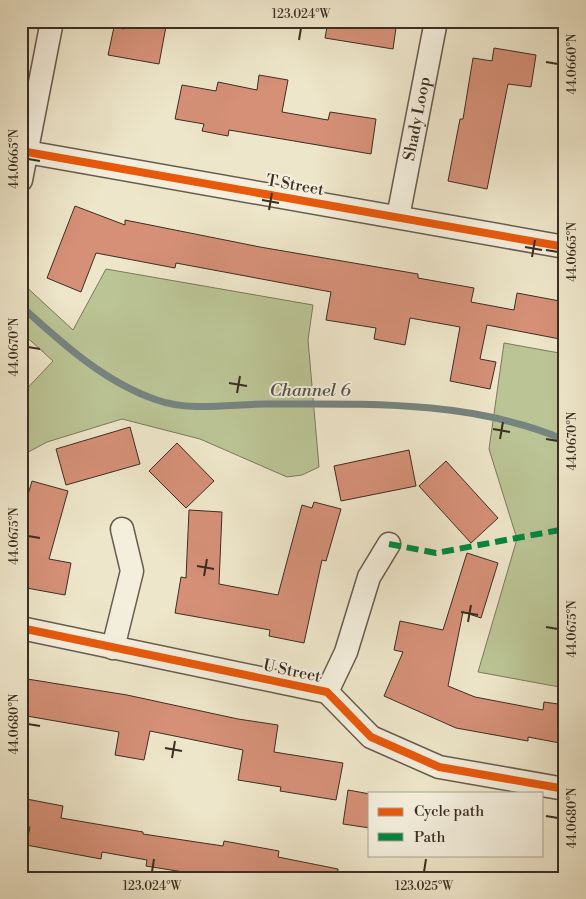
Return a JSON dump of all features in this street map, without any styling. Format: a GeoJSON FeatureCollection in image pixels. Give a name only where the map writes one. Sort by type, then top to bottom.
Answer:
{"type":"FeatureCollection","features":[{"type":"Feature","properties":{"kind":"street"},"geometry":{"type":"LineString","coordinates":[[21,180],[52,21]]}},
{"type":"Feature","properties":{"kind":"street","name":"Shady Loop"},"geometry":{"type":"LineString","coordinates":[[398,217],[436,21]]}},
{"type":"Feature","properties":{"kind":"street","name":"T Street"},"geometry":{"type":"LineString","coordinates":[[25,152],[565,247]]}},
{"type":"Feature","properties":{"kind":"street"},"geometry":{"type":"LineString","coordinates":[[113,648],[132,571],[122,529]]}},
{"type":"Feature","properties":{"kind":"street","name":"U Street"},"geometry":{"type":"LineString","coordinates":[[327,692],[346,652],[369,577],[389,544]]}},
{"type":"Feature","properties":{"kind":"street","name":"U Street"},"geometry":{"type":"LineString","coordinates":[[21,628],[327,692],[371,738],[439,767],[565,789]]}},
{"type":"Feature","properties":{"kind":"green space"},"geometry":{"type":"Polygon","coordinates":[[[106,269],[313,305],[308,340],[319,467],[302,475],[287,477],[200,439],[122,419],[47,442],[21,456],[21,395],[53,361],[21,332],[21,282],[73,330],[106,269]]]}},
{"type":"Feature","properties":{"kind":"green space"},"geometry":{"type":"Polygon","coordinates":[[[504,343],[565,354],[565,688],[478,672],[517,539],[489,449],[504,343]]]}},
{"type":"Feature","properties":{"kind":"building"},"geometry":{"type":"Polygon","coordinates":[[[125,21],[167,21],[159,64],[108,55],[114,27],[124,29],[125,21]]]}},
{"type":"Feature","properties":{"kind":"building"},"geometry":{"type":"Polygon","coordinates":[[[328,21],[397,21],[393,49],[325,38],[328,21]]]}},
{"type":"Feature","properties":{"kind":"building"},"geometry":{"type":"Polygon","coordinates":[[[494,48],[536,55],[531,87],[508,84],[487,189],[448,181],[460,119],[463,119],[473,58],[492,61],[494,48]]]}},
{"type":"Feature","properties":{"kind":"building"},"geometry":{"type":"Polygon","coordinates":[[[259,75],[288,80],[282,112],[328,120],[330,112],[376,119],[371,154],[229,130],[228,136],[202,131],[204,124],[175,119],[182,85],[216,91],[218,82],[257,90],[259,75]]]}},
{"type":"Feature","properties":{"kind":"building"},"geometry":{"type":"Polygon","coordinates":[[[75,206],[125,225],[125,220],[260,247],[418,274],[418,278],[474,288],[471,302],[514,310],[517,293],[565,302],[565,340],[487,325],[480,359],[496,362],[490,389],[450,381],[460,327],[410,318],[405,345],[374,339],[376,328],[326,320],[331,292],[176,263],[175,268],[96,253],[81,292],[47,278],[75,206]]]}},
{"type":"Feature","properties":{"kind":"building"},"geometry":{"type":"Polygon","coordinates":[[[130,427],[140,464],[66,485],[56,449],[130,427]]]}},
{"type":"Feature","properties":{"kind":"building"},"geometry":{"type":"Polygon","coordinates":[[[177,443],[214,481],[186,508],[149,471],[177,443]]]}},
{"type":"Feature","properties":{"kind":"building"},"geometry":{"type":"Polygon","coordinates":[[[409,450],[416,486],[341,501],[334,466],[409,450]]]}},
{"type":"Feature","properties":{"kind":"building"},"geometry":{"type":"Polygon","coordinates":[[[446,461],[498,518],[471,543],[419,486],[446,461]]]}},
{"type":"Feature","properties":{"kind":"building"},"geometry":{"type":"Polygon","coordinates":[[[32,481],[68,491],[49,559],[71,563],[65,595],[21,587],[21,518],[32,481]]]}},
{"type":"Feature","properties":{"kind":"building"},"geometry":{"type":"Polygon","coordinates":[[[314,502],[341,509],[326,561],[322,560],[304,643],[269,636],[270,630],[175,613],[181,577],[186,578],[189,510],[222,512],[219,584],[278,595],[302,505],[312,508],[314,502]]]}},
{"type":"Feature","properties":{"kind":"building"},"geometry":{"type":"Polygon","coordinates":[[[467,553],[498,563],[481,618],[463,612],[448,686],[475,697],[543,710],[544,702],[565,705],[565,744],[528,737],[528,741],[456,728],[384,696],[403,652],[394,650],[400,621],[443,630],[467,553]]]}},
{"type":"Feature","properties":{"kind":"building"},"geometry":{"type":"Polygon","coordinates":[[[21,678],[127,695],[238,719],[278,725],[274,752],[343,763],[336,800],[280,791],[281,787],[238,780],[243,750],[150,731],[144,760],[115,755],[119,732],[21,715],[21,678]]]}},
{"type":"Feature","properties":{"kind":"building"},"geometry":{"type":"Polygon","coordinates":[[[348,790],[368,794],[368,828],[343,824],[348,790]]]}},
{"type":"Feature","properties":{"kind":"building"},"geometry":{"type":"Polygon","coordinates":[[[21,798],[63,806],[61,818],[143,832],[143,834],[223,846],[224,841],[279,851],[278,857],[338,869],[337,878],[221,878],[146,866],[147,860],[102,852],[101,859],[26,845],[30,827],[21,825],[21,798]]]}},
{"type":"Feature","properties":{"kind":"waterway","name":"Channel 6"},"geometry":{"type":"LineString","coordinates":[[21,306],[52,334],[101,372],[138,392],[170,404],[197,407],[253,404],[418,407],[456,411],[493,418],[530,427],[565,440]]}},
{"type":"Feature","properties":{"kind":"marked path"},"geometry":{"type":"LineString","coordinates":[[389,544],[436,553],[565,529]]}},
{"type":"Feature","properties":{"kind":"cycle path"},"geometry":{"type":"LineString","coordinates":[[21,151],[565,247]]}},
{"type":"Feature","properties":{"kind":"cycle path"},"geometry":{"type":"LineString","coordinates":[[21,628],[327,692],[371,737],[439,767],[565,789]]}}]}
